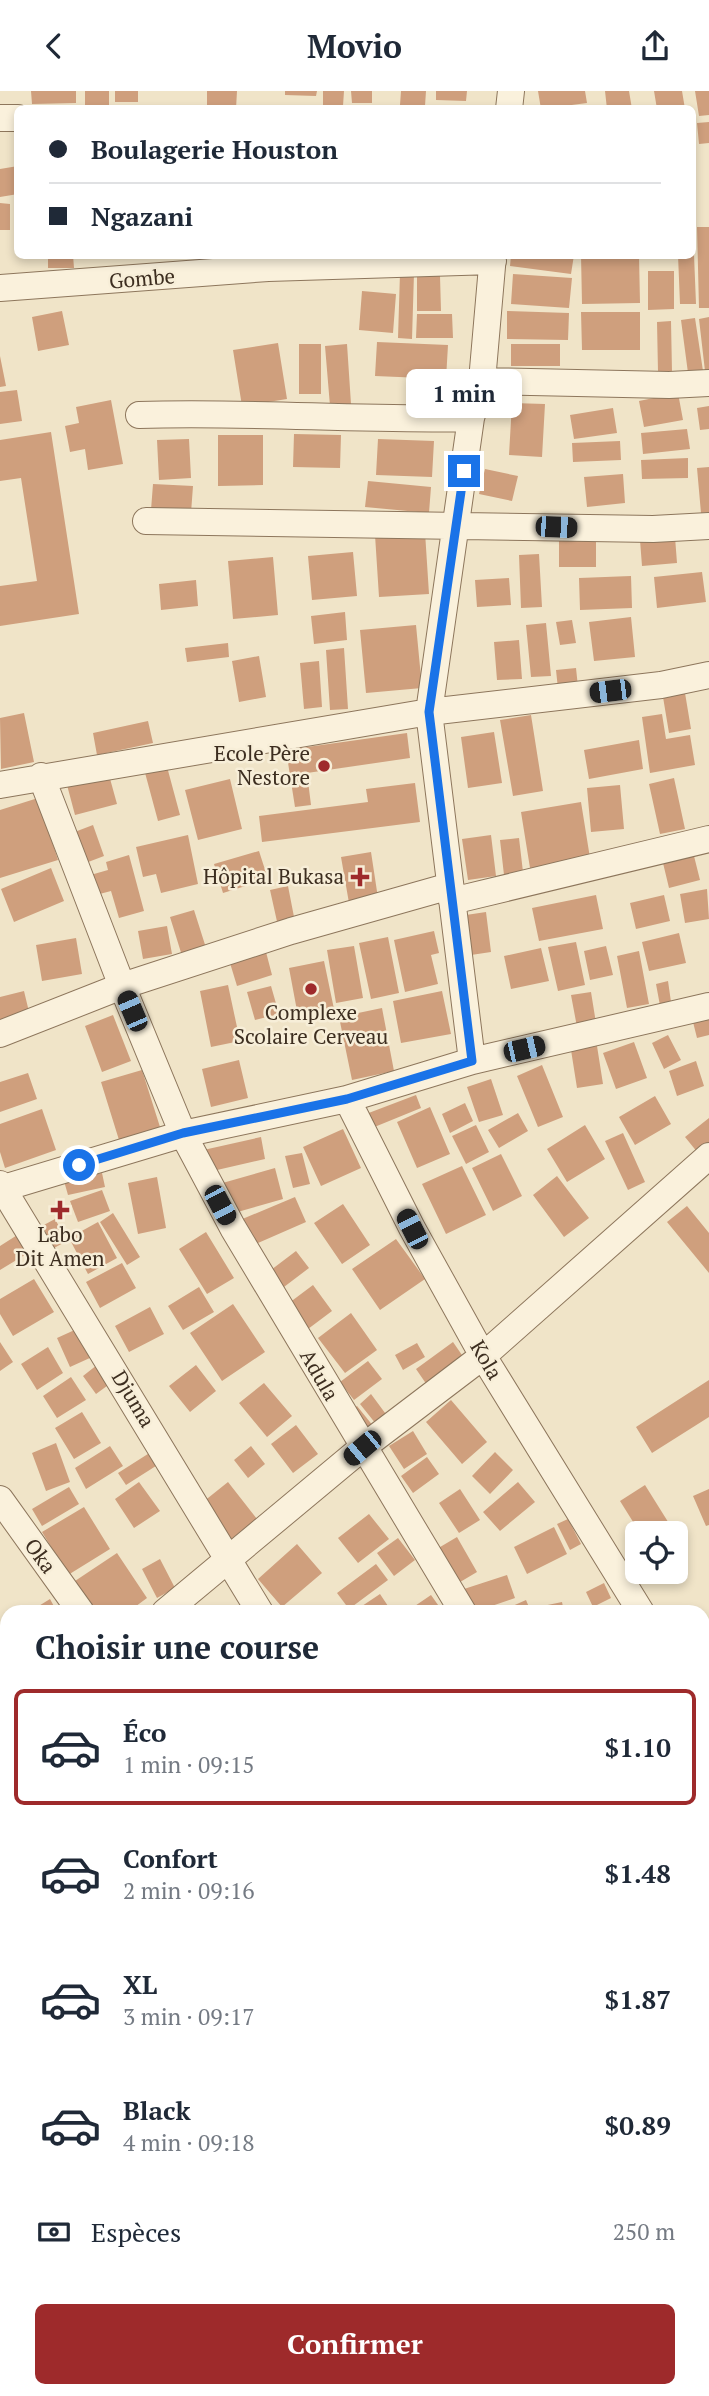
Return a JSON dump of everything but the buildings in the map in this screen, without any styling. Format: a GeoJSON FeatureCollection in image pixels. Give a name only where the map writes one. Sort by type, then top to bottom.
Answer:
{"type":"FeatureCollection","features":[{"type":"Feature","properties":{"kind":"street","name":"Gombe"},"geometry":{"type":"LineString","coordinates":[[0,288],[268,268],[470,259]]}},
{"type":"Feature","properties":{"kind":"street"},"geometry":{"type":"LineString","coordinates":[[472,1061],[429,712],[471,418],[482,381],[493,259]]}},
{"type":"Feature","properties":{"kind":"street"},"geometry":{"type":"LineString","coordinates":[[482,381],[645,385],[709,383]]}},
{"type":"Feature","properties":{"kind":"street"},"geometry":{"type":"LineString","coordinates":[[139,415],[191,413],[416,420],[471,418]]}},
{"type":"Feature","properties":{"kind":"street"},"geometry":{"type":"LineString","coordinates":[[146,521],[653,529],[709,526]]}},
{"type":"Feature","properties":{"kind":"street"},"geometry":{"type":"LineString","coordinates":[[0,785],[429,712],[661,685],[709,675]]}},
{"type":"Feature","properties":{"kind":"street","name":"Adula"},"geometry":{"type":"LineString","coordinates":[[41,776],[122,986],[183,1133],[233,1228],[362,1448],[459,1605]]}},
{"type":"Feature","properties":{"kind":"street"},"geometry":{"type":"LineString","coordinates":[[0,1034],[122,986],[291,931],[451,893],[709,839]]}},
{"type":"Feature","properties":{"kind":"street"},"geometry":{"type":"LineString","coordinates":[[1,1187],[183,1133],[347,1099],[472,1061],[709,1006]]}},
{"type":"Feature","properties":{"kind":"street","name":"Kola"},"geometry":{"type":"LineString","coordinates":[[347,1099],[412,1229],[483,1356],[637,1605]]}},
{"type":"Feature","properties":{"kind":"street"},"geometry":{"type":"LineString","coordinates":[[173,1605],[362,1448],[483,1356],[709,1156]]}},
{"type":"Feature","properties":{"kind":"street","name":"Djuma"},"geometry":{"type":"LineString","coordinates":[[1,1187],[256,1605]]}},
{"type":"Feature","properties":{"kind":"street","name":"Oka"},"geometry":{"type":"LineString","coordinates":[[0,1499],[76,1605]]}},
{"type":"Feature","properties":{"kind":"place","name":"Ecole Père Nestore"},"geometry":{"type":"Point","coordinates":[324,766]}},
{"type":"Feature","properties":{"kind":"place","name":"Hôpital Bukasa"},"geometry":{"type":"Point","coordinates":[360,877]}},
{"type":"Feature","properties":{"kind":"place","name":"Complexe Scolaire Cerveau"},"geometry":{"type":"Point","coordinates":[311,989]}},
{"type":"Feature","properties":{"kind":"place","name":"Labo Dit Amen"},"geometry":{"type":"Point","coordinates":[60,1210]}},
{"type":"Feature","properties":{"kind":"route"},"geometry":{"type":"LineString","coordinates":[[79,1165],[183,1133],[347,1099],[472,1061],[429,712],[464,471]]}}]}
